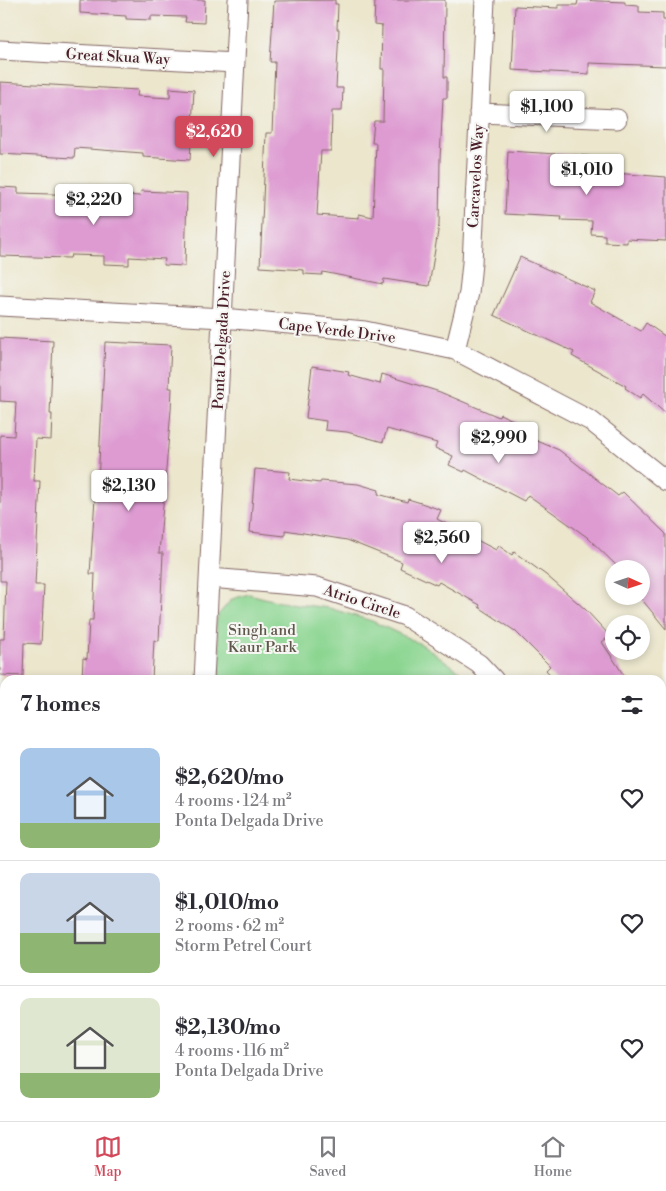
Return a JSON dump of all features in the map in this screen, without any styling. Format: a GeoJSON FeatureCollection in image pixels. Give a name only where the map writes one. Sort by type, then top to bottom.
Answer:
{"type":"FeatureCollection","features":[{"type":"Feature","properties":{"kind":"street","name":"Ponta Delgada Drive"},"geometry":{"type":"LineString","coordinates":[[204,675],[238,0]]}},
{"type":"Feature","properties":{"kind":"street","name":"Carcavelos Way"},"geometry":{"type":"LineString","coordinates":[[455,350],[469,293],[485,0]]}},
{"type":"Feature","properties":{"kind":"street","name":"Great Skua Way"},"geometry":{"type":"LineString","coordinates":[[0,50],[235,62]]}},
{"type":"Feature","properties":{"kind":"street"},"geometry":{"type":"LineString","coordinates":[[479,113],[617,119]]}},
{"type":"Feature","properties":{"kind":"street","name":"Cape Verde Drive"},"geometry":{"type":"LineString","coordinates":[[0,306],[223,318],[365,331],[455,350],[591,421],[666,480]]}},
{"type":"Feature","properties":{"kind":"street","name":"Atrio Circle"},"geometry":{"type":"LineString","coordinates":[[210,578],[317,588],[405,616],[479,664],[489,675]]}},
{"type":"Feature","properties":{"kind":"green space","name":"Singh and Kaur Park"},"geometry":{"type":"Polygon","coordinates":[[[249,594],[280,602],[329,608],[372,621],[423,645],[465,675],[219,675],[220,650],[216,625],[218,615],[232,599],[249,594]]]}},
{"type":"Feature","properties":{"kind":"building"},"geometry":{"type":"Polygon","coordinates":[[[80,0],[205,0],[204,23],[185,22],[186,17],[151,16],[151,20],[126,19],[126,16],[80,13],[80,0]]]}},
{"type":"Feature","properties":{"kind":"building"},"geometry":{"type":"Polygon","coordinates":[[[335,0],[335,4],[338,4],[337,29],[339,29],[336,88],[343,88],[342,111],[332,111],[331,151],[321,151],[317,215],[359,218],[359,214],[373,217],[376,143],[372,143],[374,121],[383,121],[384,69],[381,69],[382,26],[374,25],[375,0],[445,0],[444,77],[447,77],[447,98],[443,98],[439,225],[429,286],[384,279],[383,284],[323,272],[322,275],[304,274],[304,270],[260,267],[266,133],[272,133],[275,62],[270,62],[274,1],[335,0]]]}},
{"type":"Feature","properties":{"kind":"building"},"geometry":{"type":"Polygon","coordinates":[[[578,0],[625,2],[625,5],[639,6],[639,12],[663,13],[663,20],[666,20],[666,66],[589,63],[589,74],[512,70],[515,6],[558,8],[558,5],[577,5],[578,0]]]}},
{"type":"Feature","properties":{"kind":"building"},"geometry":{"type":"Polygon","coordinates":[[[0,82],[138,90],[137,96],[170,98],[170,88],[194,90],[190,160],[143,157],[143,153],[75,148],[74,158],[0,154],[0,82]]]}},
{"type":"Feature","properties":{"kind":"building"},"geometry":{"type":"Polygon","coordinates":[[[508,151],[589,156],[588,171],[666,177],[666,241],[627,239],[627,243],[605,242],[605,235],[591,234],[592,221],[561,220],[562,217],[505,214],[508,151]]]}},
{"type":"Feature","properties":{"kind":"building"},"geometry":{"type":"Polygon","coordinates":[[[0,187],[18,188],[18,193],[84,195],[84,193],[140,196],[141,191],[187,193],[185,266],[164,265],[165,259],[129,257],[129,265],[104,264],[104,256],[71,255],[70,258],[0,256],[0,187]]]}},
{"type":"Feature","properties":{"kind":"building"},"geometry":{"type":"Polygon","coordinates":[[[520,257],[595,291],[590,302],[641,331],[646,323],[666,337],[666,414],[643,394],[640,398],[625,388],[626,386],[572,356],[574,352],[494,315],[520,257]]]}},
{"type":"Feature","properties":{"kind":"building"},"geometry":{"type":"Polygon","coordinates":[[[0,338],[53,341],[50,414],[52,414],[51,440],[36,439],[34,481],[40,481],[35,585],[44,585],[41,644],[24,643],[23,675],[0,675],[0,639],[4,639],[6,581],[0,581],[0,435],[14,436],[16,402],[0,401],[0,338]]]}},
{"type":"Feature","properties":{"kind":"building"},"geometry":{"type":"Polygon","coordinates":[[[105,342],[171,345],[169,388],[172,388],[171,410],[159,553],[163,553],[159,641],[154,640],[152,675],[82,675],[83,658],[87,659],[89,620],[93,620],[95,574],[90,574],[96,482],[98,483],[105,342]]]}},
{"type":"Feature","properties":{"kind":"building"},"geometry":{"type":"Polygon","coordinates":[[[312,366],[349,372],[348,375],[380,384],[382,374],[440,392],[499,417],[500,414],[517,422],[513,431],[559,450],[618,496],[623,492],[666,534],[666,629],[646,605],[650,605],[650,560],[611,560],[587,537],[528,495],[524,501],[465,470],[464,472],[449,465],[453,456],[435,448],[437,443],[387,429],[383,442],[347,432],[325,430],[326,421],[306,418],[312,366]]]}},
{"type":"Feature","properties":{"kind":"building"},"geometry":{"type":"Polygon","coordinates":[[[255,469],[290,472],[289,479],[320,483],[321,481],[358,484],[379,490],[378,494],[407,502],[408,499],[441,510],[437,519],[496,550],[499,546],[512,555],[514,552],[546,575],[585,609],[605,631],[605,640],[602,642],[605,647],[605,660],[614,660],[624,675],[550,675],[546,670],[550,666],[515,631],[479,607],[480,605],[439,582],[437,585],[400,568],[402,562],[347,540],[285,530],[285,536],[250,532],[255,469]]]}}]}
